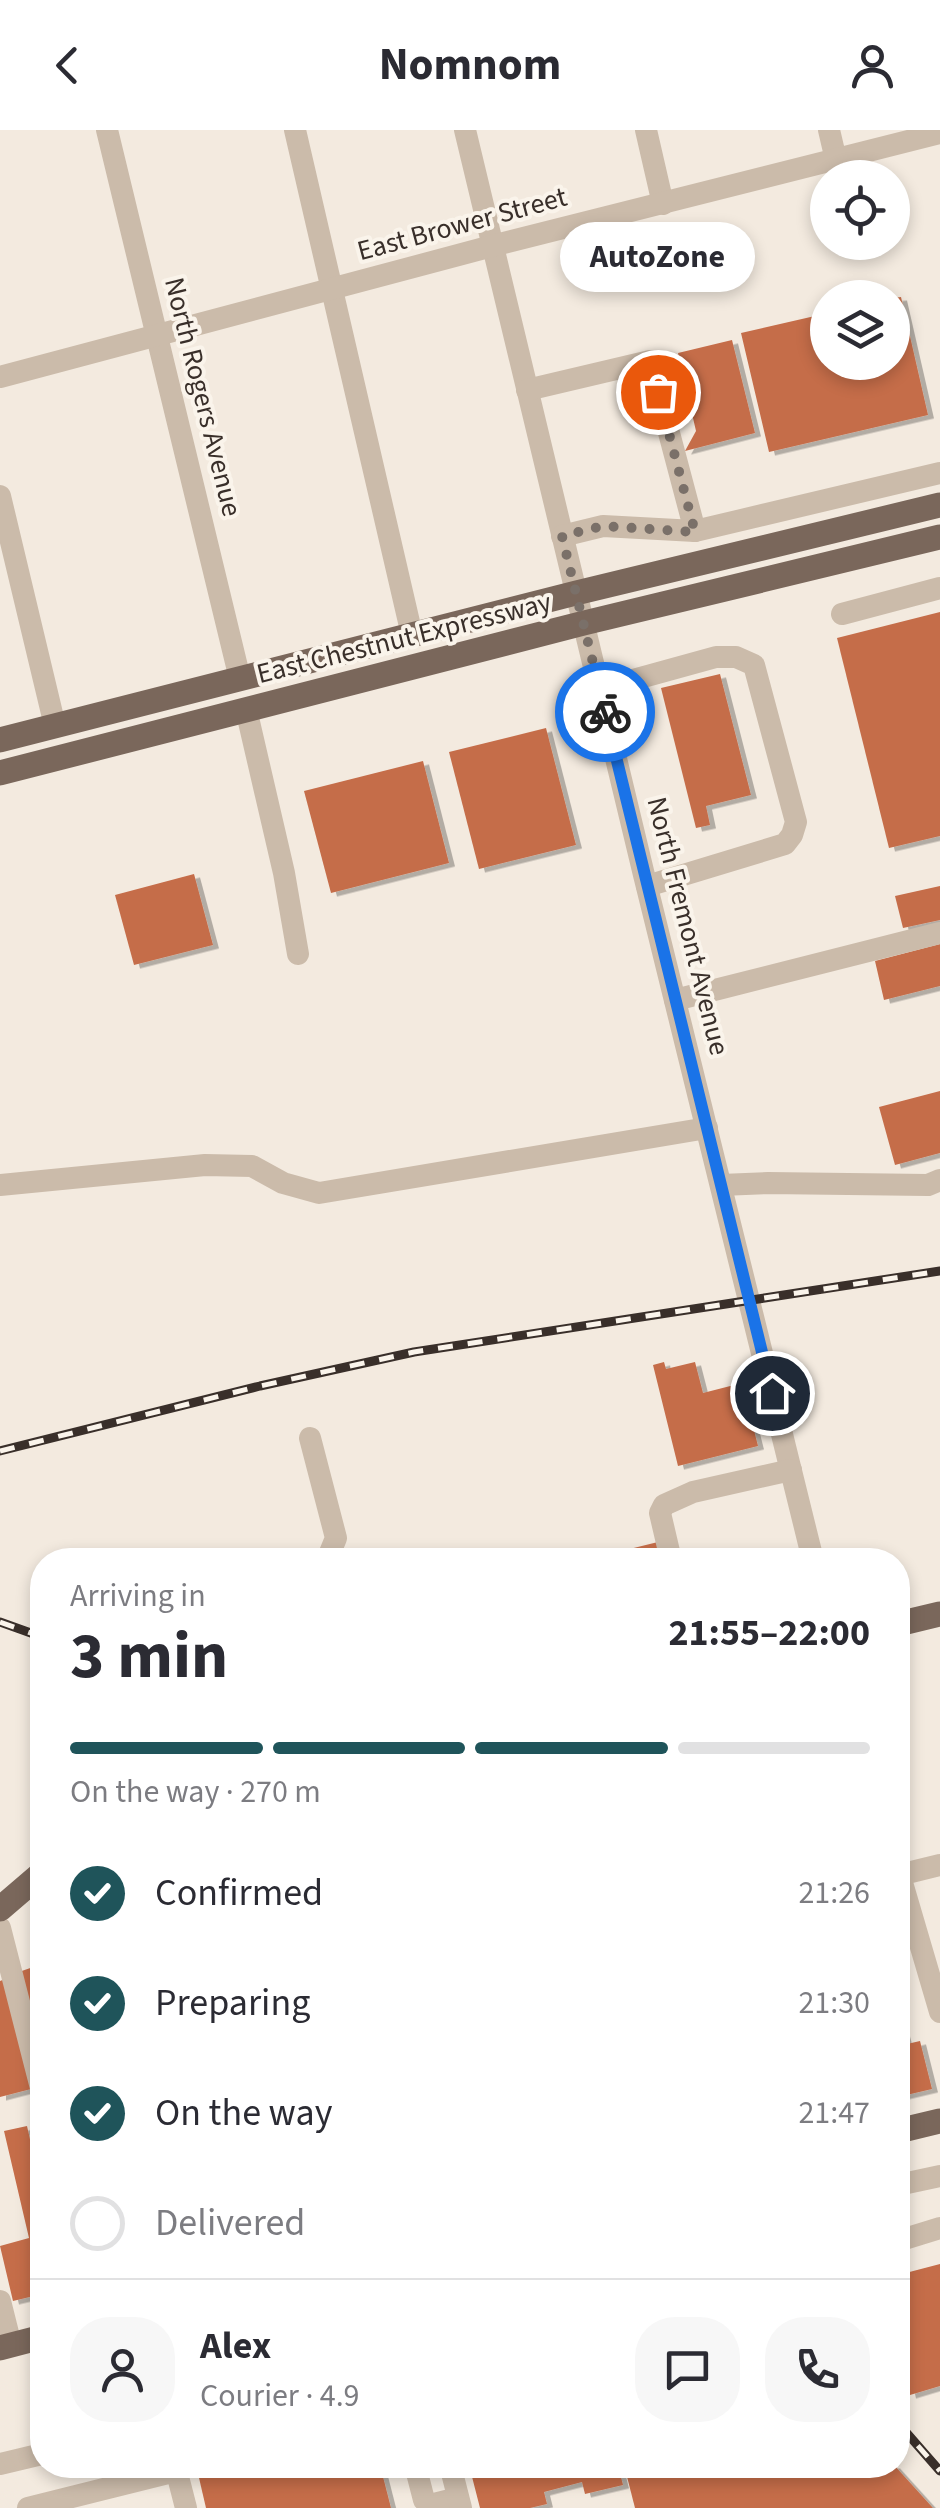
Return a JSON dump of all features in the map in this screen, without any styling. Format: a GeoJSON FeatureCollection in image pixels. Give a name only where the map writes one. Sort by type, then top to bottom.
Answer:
{"type":"FeatureCollection","features":[{"type":"Feature","properties":{"kind":"main road","name":"East Chestnut Expressway"},"geometry":{"type":"LineString","coordinates":[[0,740],[940,505]]}},
{"type":"Feature","properties":{"kind":"main road","name":"East Chestnut Expressway"},"geometry":{"type":"LineString","coordinates":[[0,773],[584,622],[940,537]]}},
{"type":"Feature","properties":{"kind":"main road"},"geometry":{"type":"LineString","coordinates":[[910,1621],[940,1614]]}},
{"type":"Feature","properties":{"kind":"main road"},"geometry":{"type":"LineString","coordinates":[[0,1909],[30,1883]]}},
{"type":"Feature","properties":{"kind":"main road"},"geometry":{"type":"LineString","coordinates":[[910,2128],[940,2121]]}},
{"type":"Feature","properties":{"kind":"main road"},"geometry":{"type":"LineString","coordinates":[[5,2346],[30,2340]]}},
{"type":"Feature","properties":{"kind":"street","name":"North Rogers Avenue"},"geometry":{"type":"LineString","coordinates":[[107,130],[240,679]]}},
{"type":"Feature","properties":{"kind":"street"},"geometry":{"type":"LineString","coordinates":[[295,130],[412,635]]}},
{"type":"Feature","properties":{"kind":"street","name":"North Fremont Avenue"},"geometry":{"type":"LineString","coordinates":[[465,130],[810,1548]]}},
{"type":"Feature","properties":{"kind":"street"},"geometry":{"type":"LineString","coordinates":[[646,130],[662,204]]}},
{"type":"Feature","properties":{"kind":"street"},"geometry":{"type":"LineString","coordinates":[[829,130],[836,160]]}},
{"type":"Feature","properties":{"kind":"street","name":"East Brower Street"},"geometry":{"type":"LineString","coordinates":[[836,160],[940,133]]}},
{"type":"Feature","properties":{"kind":"street","name":"East Brower Street"},"geometry":{"type":"LineString","coordinates":[[0,377],[492,246],[810,167]]}},
{"type":"Feature","properties":{"kind":"street"},"geometry":{"type":"LineString","coordinates":[[527,390],[650,361],[695,532]]}},
{"type":"Feature","properties":{"kind":"street"},"geometry":{"type":"LineString","coordinates":[[562,536],[603,526],[695,532],[940,473]]}},
{"type":"Feature","properties":{"kind":"street"},"geometry":{"type":"LineString","coordinates":[[0,496],[55,726]]}},
{"type":"Feature","properties":{"kind":"street"},"geometry":{"type":"LineString","coordinates":[[842,614],[940,588]]}},
{"type":"Feature","properties":{"kind":"street"},"geometry":{"type":"LineString","coordinates":[[600,689],[716,657],[736,657],[754,665],[796,822],[785,844],[647,886]]}},
{"type":"Feature","properties":{"kind":"street"},"geometry":{"type":"LineString","coordinates":[[246,709],[284,873],[298,954]]}},
{"type":"Feature","properties":{"kind":"street"},"geometry":{"type":"LineString","coordinates":[[675,1000],[940,933]]}},
{"type":"Feature","properties":{"kind":"street"},"geometry":{"type":"LineString","coordinates":[[0,1185],[205,1164],[252,1166],[283,1183],[319,1193],[707,1128]]}},
{"type":"Feature","properties":{"kind":"street"},"geometry":{"type":"LineString","coordinates":[[721,1186],[928,1185],[940,1180]]}},
{"type":"Feature","properties":{"kind":"street"},"geometry":{"type":"LineString","coordinates":[[310,1438],[336,1538],[332,1548]]}},
{"type":"Feature","properties":{"kind":"street"},"geometry":{"type":"LineString","coordinates":[[668,1548],[660,1513],[664,1505],[693,1492],[791,1470]]}},
{"type":"Feature","properties":{"kind":"street"},"geometry":{"type":"LineString","coordinates":[[910,1870],[940,1865]]}},
{"type":"Feature","properties":{"kind":"street"},"geometry":{"type":"LineString","coordinates":[[0,1928],[30,2045]]}},
{"type":"Feature","properties":{"kind":"street"},"geometry":{"type":"LineString","coordinates":[[910,1943],[940,2012]]}},
{"type":"Feature","properties":{"kind":"street"},"geometry":{"type":"LineString","coordinates":[[910,2182],[940,2176]]}},
{"type":"Feature","properties":{"kind":"street"},"geometry":{"type":"LineString","coordinates":[[910,2237],[940,2228]]}},
{"type":"Feature","properties":{"kind":"street"},"geometry":{"type":"LineString","coordinates":[[0,2301],[5,2346]]}},
{"type":"Feature","properties":{"kind":"street"},"geometry":{"type":"LineString","coordinates":[[0,2464],[30,2457]]}},
{"type":"Feature","properties":{"kind":"street"},"geometry":{"type":"LineString","coordinates":[[28,2508],[138,2478]]}},
{"type":"Feature","properties":{"kind":"street"},"geometry":{"type":"LineString","coordinates":[[178,2478],[186,2508]]}},
{"type":"Feature","properties":{"kind":"street"},"geometry":{"type":"LineString","coordinates":[[418,2478],[424,2500],[430,2505],[459,2503],[453,2478]]}},
{"type":"Feature","properties":{"kind":"building"},"geometry":{"type":"Polygon","coordinates":[[[810,317],[810,380],[910,380],[910,336],[928,415],[769,452],[741,333],[810,317]]]}},
{"type":"Feature","properties":{"kind":"building"},"geometry":{"type":"Polygon","coordinates":[[[732,340],[755,433],[685,451],[696,431],[678,353],[732,340]]]}},
{"type":"Feature","properties":{"kind":"building"},"geometry":{"type":"Polygon","coordinates":[[[940,612],[940,836],[889,848],[837,638],[940,612]]]}},
{"type":"Feature","properties":{"kind":"building"},"geometry":{"type":"Polygon","coordinates":[[[720,674],[751,795],[706,806],[710,825],[696,828],[661,688],[720,674]]]}},
{"type":"Feature","properties":{"kind":"building"},"geometry":{"type":"Polygon","coordinates":[[[546,728],[576,845],[479,869],[449,752],[546,728]]]}},
{"type":"Feature","properties":{"kind":"building"},"geometry":{"type":"Polygon","coordinates":[[[423,761],[449,863],[331,893],[304,791],[423,761]]]}},
{"type":"Feature","properties":{"kind":"building"},"geometry":{"type":"Polygon","coordinates":[[[194,874],[213,945],[134,965],[115,895],[194,874]]]}},
{"type":"Feature","properties":{"kind":"building"},"geometry":{"type":"Polygon","coordinates":[[[940,886],[940,920],[903,928],[895,896],[940,886]]]}},
{"type":"Feature","properties":{"kind":"building"},"geometry":{"type":"Polygon","coordinates":[[[940,944],[940,986],[884,1000],[875,961],[940,944]]]}},
{"type":"Feature","properties":{"kind":"building"},"geometry":{"type":"Polygon","coordinates":[[[940,1091],[940,1153],[895,1165],[879,1107],[940,1091]]]}},
{"type":"Feature","properties":{"kind":"building"},"geometry":{"type":"Polygon","coordinates":[[[664,1362],[666,1369],[695,1362],[703,1393],[742,1383],[758,1446],[678,1466],[653,1365],[664,1362]]]}},
{"type":"Feature","properties":{"kind":"building"},"geometry":{"type":"Polygon","coordinates":[[[658,1542],[659,1548],[634,1548],[658,1542]]]}},
{"type":"Feature","properties":{"kind":"building"},"geometry":{"type":"Polygon","coordinates":[[[30,1968],[30,2023],[16,1973],[30,1968]]]}},
{"type":"Feature","properties":{"kind":"building"},"geometry":{"type":"Polygon","coordinates":[[[5,1979],[30,2089],[0,2097],[0,1981],[5,1979]]]}},
{"type":"Feature","properties":{"kind":"building"},"geometry":{"type":"Polygon","coordinates":[[[920,2041],[932,2089],[910,2094],[910,2043],[920,2041]]]}},
{"type":"Feature","properties":{"kind":"building"},"geometry":{"type":"Polygon","coordinates":[[[27,2126],[30,2139],[30,2297],[13,2301],[0,2246],[29,2238],[4,2131],[27,2126]]]}},
{"type":"Feature","properties":{"kind":"building"},"geometry":{"type":"Polygon","coordinates":[[[940,2264],[940,2386],[910,2395],[910,2272],[940,2264]]]}},
{"type":"Feature","properties":{"kind":"building"},"geometry":{"type":"Polygon","coordinates":[[[199,2478],[383,2478],[391,2508],[206,2508],[199,2478]]]}},
{"type":"Feature","properties":{"kind":"building"},"geometry":{"type":"Polygon","coordinates":[[[472,2478],[621,2478],[623,2485],[585,2494],[582,2482],[544,2492],[547,2504],[480,2508],[472,2478]]]}},
{"type":"Feature","properties":{"kind":"building"},"geometry":{"type":"Polygon","coordinates":[[[627,2478],[906,2478],[933,2508],[635,2508],[627,2478]]]}},
{"type":"Feature","properties":{"kind":"railway"},"geometry":{"type":"LineString","coordinates":[[0,1451],[414,1352],[940,1271]]}},
{"type":"Feature","properties":{"kind":"railway"},"geometry":{"type":"LineString","coordinates":[[0,1622],[30,1633]]}},
{"type":"Feature","properties":{"kind":"railway"},"geometry":{"type":"LineString","coordinates":[[910,2437],[940,2471]]}},
{"type":"Feature","properties":{"kind":"way so far"},"geometry":{"type":"LineString","coordinates":[[605,712],[562,536],[603,526],[695,532],[658,392]]}},
{"type":"Feature","properties":{"kind":"place","name":"AutoZone"},"geometry":{"type":"Point","coordinates":[658,392]}},
{"type":"Feature","properties":{"kind":"route"},"geometry":{"type":"LineString","coordinates":[[605,712],[772,1393]]}}]}
